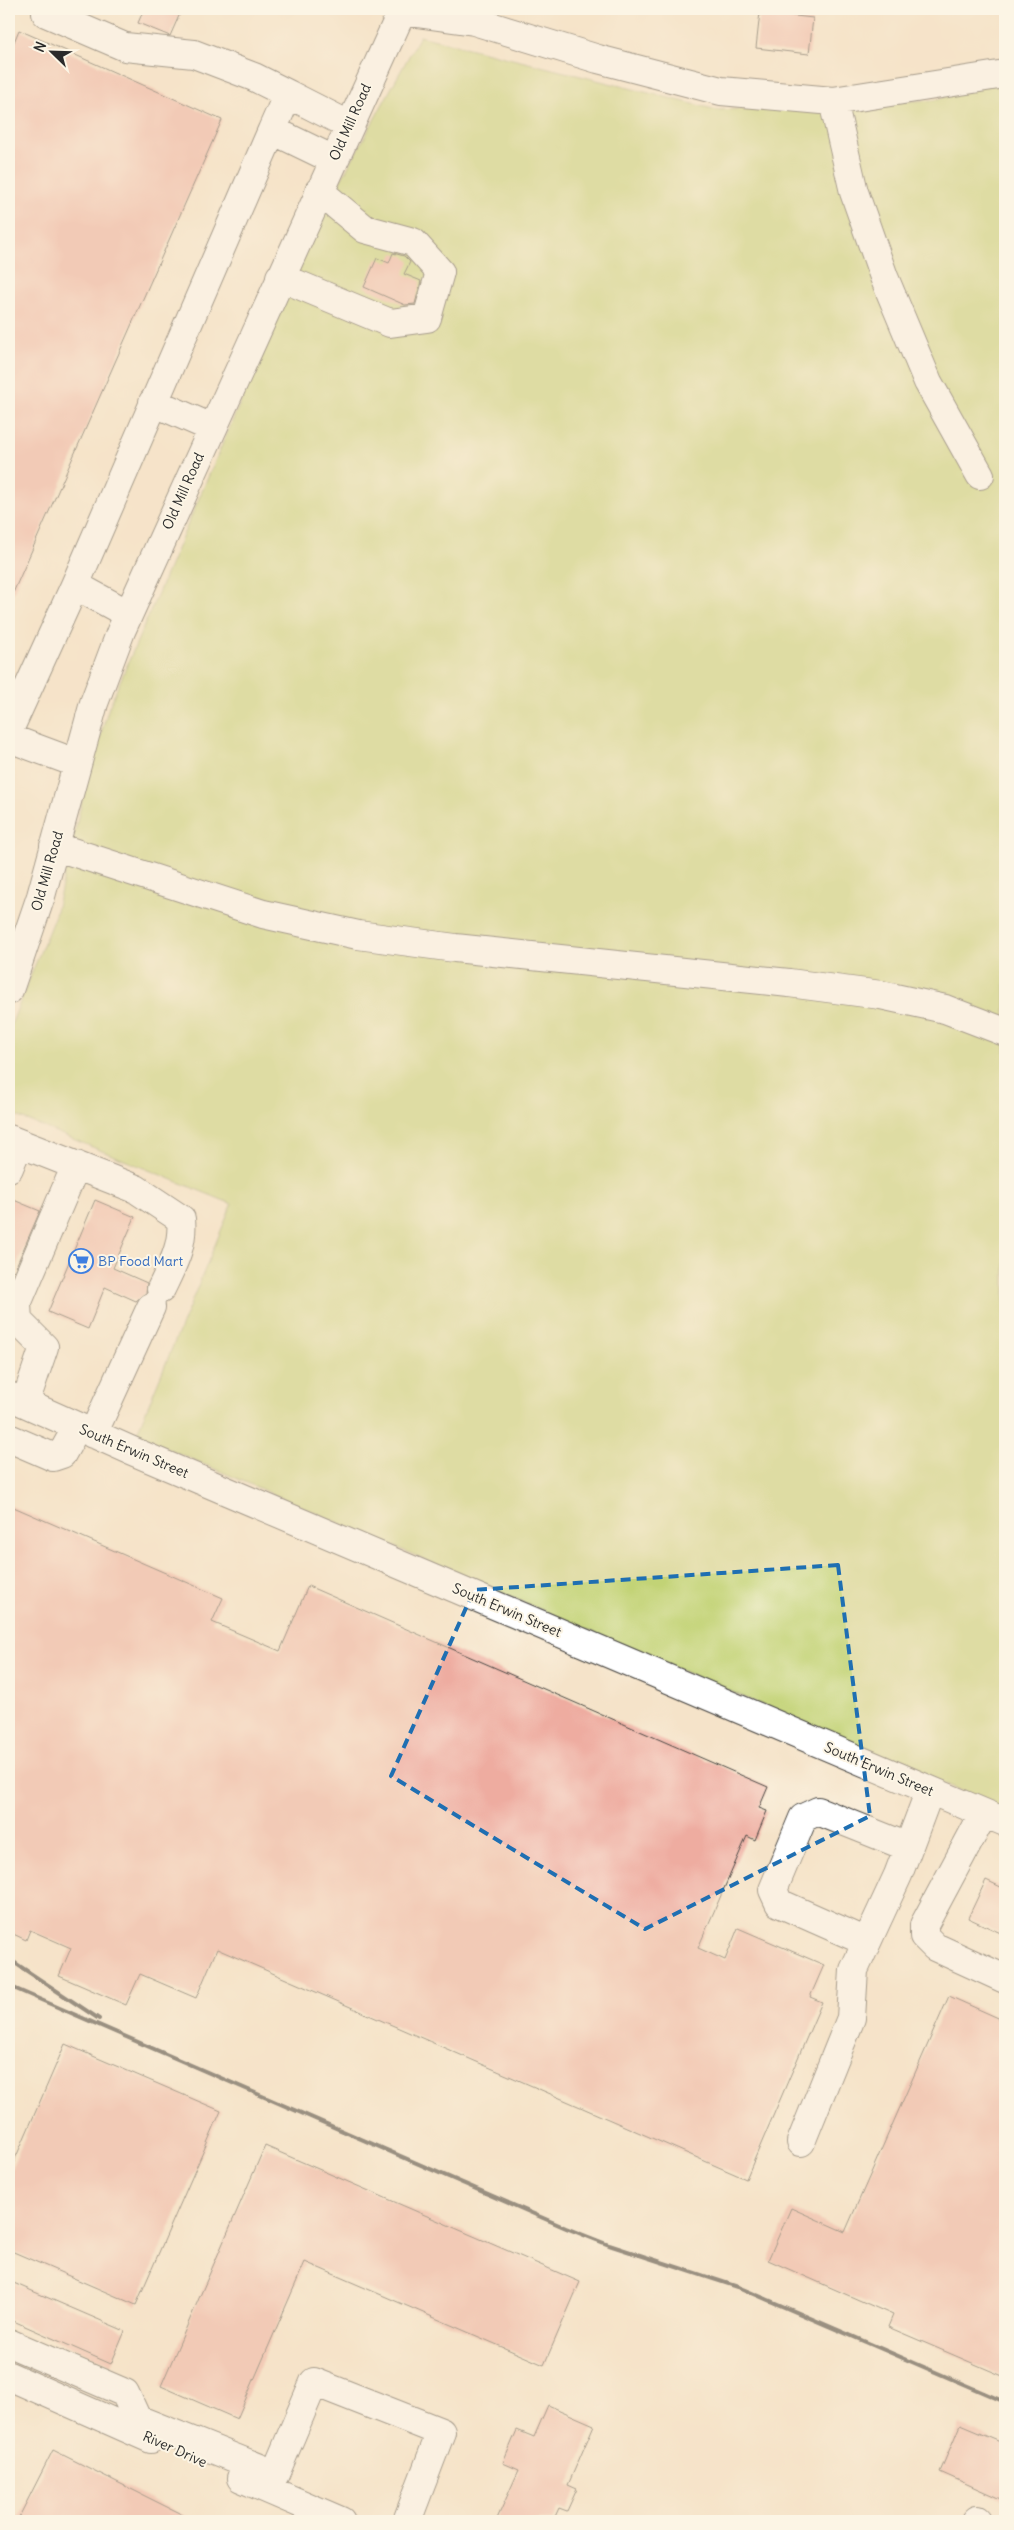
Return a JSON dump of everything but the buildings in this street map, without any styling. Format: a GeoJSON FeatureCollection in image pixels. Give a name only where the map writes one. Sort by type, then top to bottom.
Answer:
{"type":"FeatureCollection","features":[{"type":"Feature","properties":{"kind":"street"},"geometry":{"type":"LineString","coordinates":[[402,10],[474,22],[598,59],[721,91],[833,101],[1005,74]]}},
{"type":"Feature","properties":{"kind":"street","name":"Old Mill Road"},"geometry":{"type":"LineString","coordinates":[[9,990],[41,896],[76,763],[97,694],[128,614],[402,10]]}},
{"type":"Feature","properties":{"kind":"street"},"geometry":{"type":"LineString","coordinates":[[46,13],[125,47],[194,54],[254,77],[349,125]]}},
{"type":"Feature","properties":{"kind":"street"},"geometry":{"type":"LineString","coordinates":[[9,730],[75,585],[288,94]]}},
{"type":"Feature","properties":{"kind":"street"},"geometry":{"type":"LineString","coordinates":[[833,101],[854,192],[884,276],[928,382],[980,475]]}},
{"type":"Feature","properties":{"kind":"street"},"geometry":{"type":"LineString","coordinates":[[272,130],[334,160]]}},
{"type":"Feature","properties":{"kind":"street"},"geometry":{"type":"LineString","coordinates":[[280,277],[390,323],[427,318],[440,272],[413,242],[365,230],[319,191]]}},
{"type":"Feature","properties":{"kind":"street"},"geometry":{"type":"LineString","coordinates":[[153,402],[212,428]]}},
{"type":"Feature","properties":{"kind":"street"},"geometry":{"type":"LineString","coordinates":[[75,585],[128,614]]}},
{"type":"Feature","properties":{"kind":"street"},"geometry":{"type":"LineString","coordinates":[[9,738],[76,763]]}},
{"type":"Feature","properties":{"kind":"street"},"geometry":{"type":"LineString","coordinates":[[54,846],[262,914],[358,935],[465,949],[881,995],[945,1009],[1005,1032]]}},
{"type":"Feature","properties":{"kind":"street"},"geometry":{"type":"LineString","coordinates":[[9,1168],[14,1141],[136,1189],[181,1219],[183,1233],[176,1260],[85,1430],[62,1454],[53,1457],[9,1438]]}},
{"type":"Feature","properties":{"kind":"street"},"geometry":{"type":"LineString","coordinates":[[17,1399],[44,1348],[18,1321],[13,1302],[76,1166]]}},
{"type":"Feature","properties":{"kind":"street","name":"South Erwin Street"},"geometry":{"type":"LineString","coordinates":[[17,1399],[85,1430],[995,1818]]}},
{"type":"Feature","properties":{"kind":"street"},"geometry":{"type":"LineString","coordinates":[[801,2142],[851,2018],[854,1970],[908,1847],[930,1790]]}},
{"type":"Feature","properties":{"kind":"street"},"geometry":{"type":"LineString","coordinates":[[867,1942],[779,1903],[773,1890],[803,1818],[818,1810],[908,1847]]}},
{"type":"Feature","properties":{"kind":"street"},"geometry":{"type":"LineString","coordinates":[[995,1818],[924,1926],[924,1936],[935,1947],[1005,1978]]}},
{"type":"Feature","properties":{"kind":"street"},"geometry":{"type":"LineString","coordinates":[[13,2378],[19,2347],[126,2393],[137,2420],[272,2482],[314,2382],[442,2432],[407,2521]]}},
{"type":"Feature","properties":{"kind":"street","name":"River Drive"},"geometry":{"type":"LineString","coordinates":[[13,2378],[272,2482],[325,2518]]}},
{"type":"Feature","properties":{"kind":"highlighted area"},"geometry":{"type":"Polygon","coordinates":[[[838,1565],[870,1816],[645,1929],[391,1776],[474,1590],[838,1565]]]}},
{"type":"Feature","properties":{"kind":"green space"},"geometry":{"type":"Polygon","coordinates":[[[420,36],[717,110],[934,100],[1005,81],[1005,1810],[136,1435],[232,1204],[9,1113],[9,1030],[55,915],[87,780],[109,707],[319,220],[420,36]]]}},
{"type":"Feature","properties":{"kind":"railway"},"geometry":{"type":"LineString","coordinates":[[9,1959],[99,2019]]}},
{"type":"Feature","properties":{"kind":"railway"},"geometry":{"type":"LineString","coordinates":[[9,1986],[566,2228],[609,2245],[738,2287],[1005,2402]]}},
{"type":"Feature","properties":{"kind":"place","name":"BP Food Mart"},"geometry":{"type":"Point","coordinates":[81,1261]}}]}
